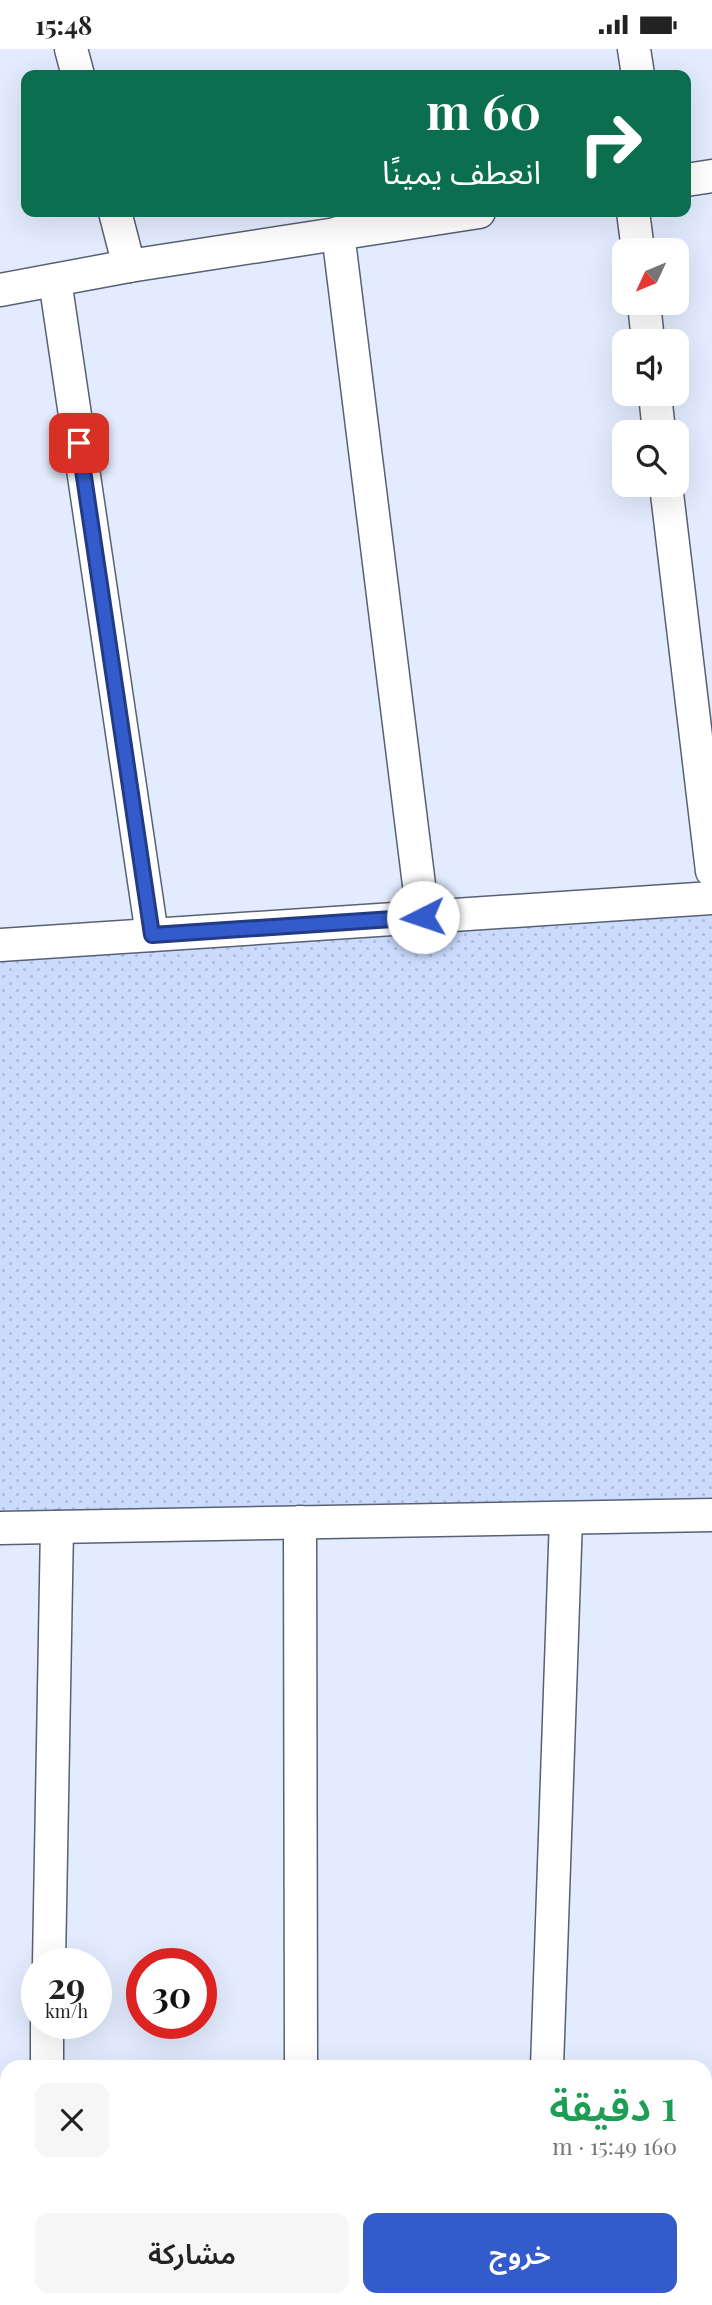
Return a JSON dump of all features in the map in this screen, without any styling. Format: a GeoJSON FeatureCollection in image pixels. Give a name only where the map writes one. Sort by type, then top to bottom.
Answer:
{"type":"FeatureCollection","features":[{"type":"Feature","properties":{"kind":"street"},"geometry":{"type":"LineString","coordinates":[[71,49],[77,70]]}},
{"type":"Feature","properties":{"kind":"street"},"geometry":{"type":"LineString","coordinates":[[634,49],[637,70]]}},
{"type":"Feature","properties":{"kind":"street"},"geometry":{"type":"LineString","coordinates":[[691,179],[712,176]]}},
{"type":"Feature","properties":{"kind":"street"},"geometry":{"type":"LineString","coordinates":[[116,217],[129,266]]}},
{"type":"Feature","properties":{"kind":"street"},"geometry":{"type":"LineString","coordinates":[[0,290],[129,266],[445,217]]}},
{"type":"Feature","properties":{"kind":"street"},"geometry":{"type":"LineString","coordinates":[[634,217],[636,238]]}},
{"type":"Feature","properties":{"kind":"street"},"geometry":{"type":"LineString","coordinates":[[338,233],[423,917]]}},
{"type":"Feature","properties":{"kind":"street"},"geometry":{"type":"LineString","coordinates":[[55,280],[152,935]]}},
{"type":"Feature","properties":{"kind":"street"},"geometry":{"type":"LineString","coordinates":[[667,497],[712,871]]}},
{"type":"Feature","properties":{"kind":"street"},"geometry":{"type":"LineString","coordinates":[[0,945],[712,898]]}},
{"type":"Feature","properties":{"kind":"street"},"geometry":{"type":"LineString","coordinates":[[0,1528],[712,1515]]}},
{"type":"Feature","properties":{"kind":"street"},"geometry":{"type":"LineString","coordinates":[[547,2060],[566,1518]]}},
{"type":"Feature","properties":{"kind":"street"},"geometry":{"type":"LineString","coordinates":[[300,1522],[301,2060]]}},
{"type":"Feature","properties":{"kind":"street"},"geometry":{"type":"LineString","coordinates":[[48,1948],[57,1527]]}},
{"type":"Feature","properties":{"kind":"street"},"geometry":{"type":"LineString","coordinates":[[47,2039],[47,2060]]}},
{"type":"Feature","properties":{"kind":"shaded area"},"geometry":{"type":"Polygon","coordinates":[[[712,901],[712,1497],[0,1519],[0,954],[712,901]]]}},
{"type":"Feature","properties":{"kind":"route"},"geometry":{"type":"LineString","coordinates":[[79,443],[152,935],[423,917]]}}]}
